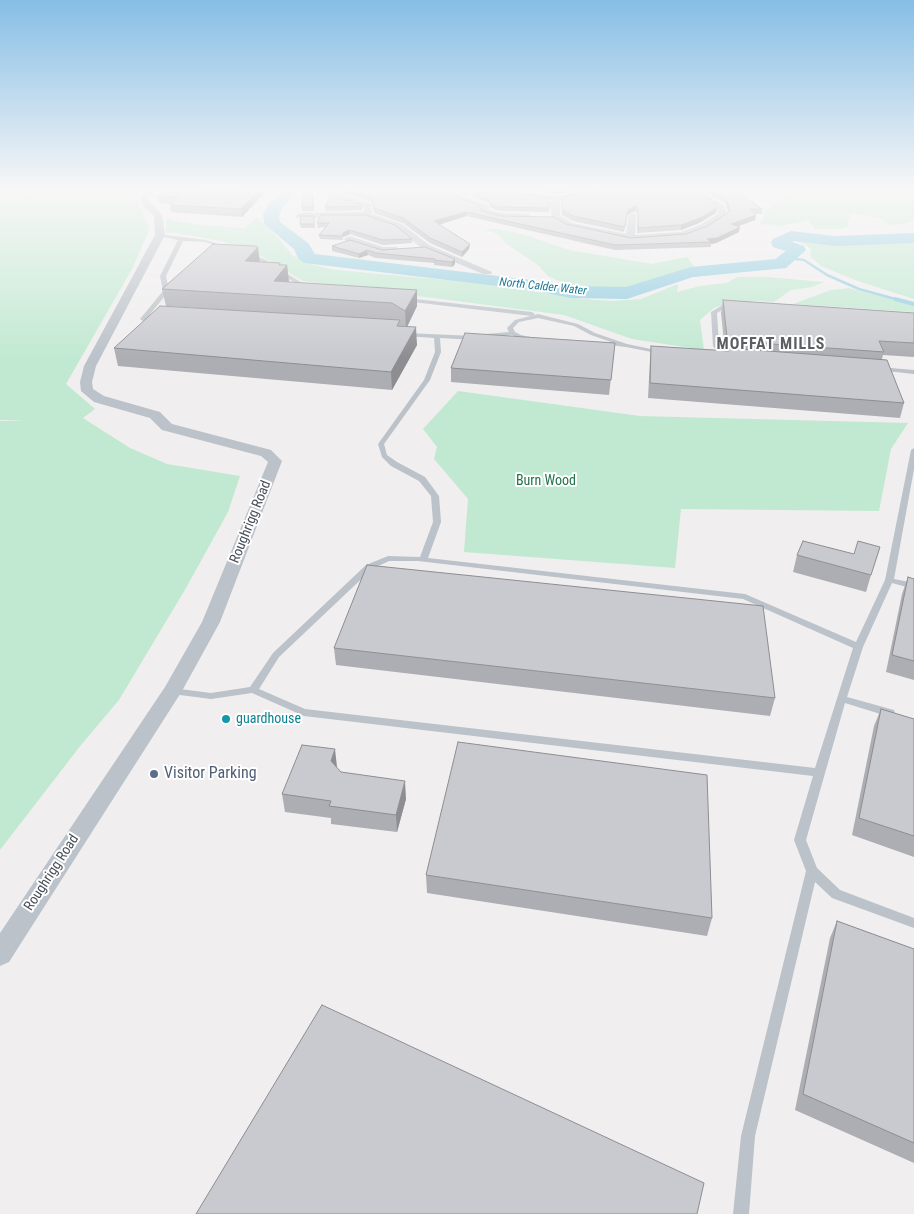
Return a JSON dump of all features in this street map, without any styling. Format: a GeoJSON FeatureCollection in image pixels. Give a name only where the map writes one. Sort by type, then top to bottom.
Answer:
{"type":"FeatureCollection","features":[{"type":"Feature","properties":{"kind":"street","name":"Roughrigg Road"},"geometry":{"type":"LineString","coordinates":[[0,954],[172,691],[211,622],[276,461],[266,453],[167,427],[155,415],[98,399],[87,391],[86,382],[90,366],[155,245]]}},
{"type":"Feature","properties":{"kind":"street"},"geometry":{"type":"LineString","coordinates":[[366,245],[382,250],[426,247]]}},
{"type":"Feature","properties":{"kind":"street"},"geometry":{"type":"LineString","coordinates":[[423,245],[487,272]]}},
{"type":"Feature","properties":{"kind":"lane"},"geometry":{"type":"LineString","coordinates":[[163,320],[143,319],[166,291],[162,276],[178,245]]}},
{"type":"Feature","properties":{"kind":"lane"},"geometry":{"type":"LineString","coordinates":[[217,245],[227,248],[219,253]]}},
{"type":"Feature","properties":{"kind":"lane"},"geometry":{"type":"LineString","coordinates":[[245,254],[262,260],[311,290]]}},
{"type":"Feature","properties":{"kind":"lane"},"geometry":{"type":"LineString","coordinates":[[165,287],[173,282]]}},
{"type":"Feature","properties":{"kind":"lane"},"geometry":{"type":"LineString","coordinates":[[400,300],[526,313],[576,325],[593,334],[626,345],[666,353]]}},
{"type":"Feature","properties":{"kind":"lane"},"geometry":{"type":"LineString","coordinates":[[153,308],[162,308]]}},
{"type":"Feature","properties":{"kind":"lane"},"geometry":{"type":"LineString","coordinates":[[724,358],[716,346],[714,312],[720,308],[737,309]]}},
{"type":"Feature","properties":{"kind":"lane"},"geometry":{"type":"LineString","coordinates":[[512,333],[510,328],[517,321],[538,316]]}},
{"type":"Feature","properties":{"kind":"lane"},"geometry":{"type":"LineString","coordinates":[[400,332],[409,336],[468,338],[512,333],[519,337],[539,339]]}},
{"type":"Feature","properties":{"kind":"lane"},"geometry":{"type":"LineString","coordinates":[[423,559],[438,522],[435,496],[422,479],[394,464],[384,456],[382,444],[427,380],[438,352],[437,337]]}},
{"type":"Feature","properties":{"kind":"lane"},"geometry":{"type":"LineString","coordinates":[[597,343],[626,345]]}},
{"type":"Feature","properties":{"kind":"lane"},"geometry":{"type":"LineString","coordinates":[[716,357],[734,358]]}},
{"type":"Feature","properties":{"kind":"lane"},"geometry":{"type":"LineString","coordinates":[[875,368],[914,372]]}},
{"type":"Feature","properties":{"kind":"lane"},"geometry":{"type":"LineString","coordinates":[[914,450],[910,487],[889,580],[858,646],[800,840],[812,872],[836,894],[914,923]]}},
{"type":"Feature","properties":{"kind":"lane"},"geometry":{"type":"LineString","coordinates":[[253,690],[276,655],[370,567],[388,558],[423,559],[745,597],[858,646]]}},
{"type":"Feature","properties":{"kind":"lane"},"geometry":{"type":"LineString","coordinates":[[889,580],[914,586]]}},
{"type":"Feature","properties":{"kind":"lane"},"geometry":{"type":"LineString","coordinates":[[172,691],[211,696],[253,690],[304,712],[819,774]]}},
{"type":"Feature","properties":{"kind":"lane"},"geometry":{"type":"LineString","coordinates":[[842,699],[896,715]]}},
{"type":"Feature","properties":{"kind":"lane"},"geometry":{"type":"LineString","coordinates":[[741,1214],[748,1136],[812,872]]}},
{"type":"Feature","properties":{"kind":"green space"},"geometry":{"type":"Polygon","coordinates":[[[0,245],[143,245],[132,269],[66,384],[95,409],[83,418],[130,448],[167,464],[240,476],[228,512],[186,588],[119,700],[81,745],[0,850],[0,421],[27,420],[0,420],[0,245]]]}},
{"type":"Feature","properties":{"kind":"green space"},"geometry":{"type":"Polygon","coordinates":[[[232,245],[284,245],[292,255],[309,264],[336,270],[477,283],[584,299],[612,301],[641,299],[678,284],[677,292],[700,286],[726,283],[738,277],[767,277],[824,282],[812,287],[791,290],[774,302],[755,301],[715,307],[700,320],[704,350],[632,339],[564,315],[303,281],[256,253],[232,245]]]}},
{"type":"Feature","properties":{"kind":"green space"},"geometry":{"type":"Polygon","coordinates":[[[508,245],[553,245],[569,250],[652,264],[687,257],[695,268],[657,278],[629,289],[590,288],[581,291],[548,276],[538,265],[508,245]]]}},
{"type":"Feature","properties":{"kind":"green space"},"geometry":{"type":"Polygon","coordinates":[[[804,245],[914,245],[914,299],[858,281],[821,266],[811,257],[810,248],[804,245]]]}},
{"type":"Feature","properties":{"kind":"green space"},"geometry":{"type":"Polygon","coordinates":[[[849,288],[914,305],[914,312],[793,304],[831,290],[849,288]]]}},
{"type":"Feature","properties":{"kind":"green space","name":"Burn Wood"},"geometry":{"type":"Polygon","coordinates":[[[458,391],[640,416],[908,423],[891,449],[879,511],[681,509],[675,568],[464,552],[468,499],[434,459],[437,447],[423,429],[458,391]]]}},
{"type":"Feature","properties":{"kind":"building"},"geometry":{"type":"Polygon","coordinates":[[[212,245],[226,245],[258,247],[245,261],[287,265],[274,281],[417,290],[405,311],[392,303],[162,289],[212,245]]]}},
{"type":"Feature","properties":{"kind":"building"},"geometry":{"type":"Polygon","coordinates":[[[365,245],[382,250],[425,247],[455,259],[452,262],[376,253],[367,250],[359,254],[332,246],[365,245]]]}},
{"type":"Feature","properties":{"kind":"building"},"geometry":{"type":"Polygon","coordinates":[[[445,245],[469,245],[462,252],[445,245]]]}},
{"type":"Feature","properties":{"kind":"building"},"geometry":{"type":"Polygon","coordinates":[[[723,300],[914,313],[914,343],[879,341],[884,352],[730,341],[727,337],[723,300]]]}},
{"type":"Feature","properties":{"kind":"building"},"geometry":{"type":"Polygon","coordinates":[[[160,306],[400,320],[397,326],[416,327],[391,372],[114,348],[160,306]]]}},
{"type":"Feature","properties":{"kind":"building"},"geometry":{"type":"Polygon","coordinates":[[[465,333],[615,343],[611,380],[451,368],[465,333]]]}},
{"type":"Feature","properties":{"kind":"building"},"geometry":{"type":"Polygon","coordinates":[[[651,346],[729,351],[728,348],[887,360],[904,403],[650,383],[651,346]]]}},
{"type":"Feature","properties":{"kind":"building"},"geometry":{"type":"Polygon","coordinates":[[[803,541],[854,554],[858,541],[880,547],[871,575],[797,555],[803,541]]]}},
{"type":"Feature","properties":{"kind":"building"},"geometry":{"type":"Polygon","coordinates":[[[367,565],[763,606],[775,698],[334,648],[367,565]]]}},
{"type":"Feature","properties":{"kind":"building"},"geometry":{"type":"Polygon","coordinates":[[[908,577],[914,579],[914,661],[892,655],[908,577]]]}},
{"type":"Feature","properties":{"kind":"building"},"geometry":{"type":"Polygon","coordinates":[[[881,709],[914,719],[914,836],[859,818],[881,709]]]}},
{"type":"Feature","properties":{"kind":"building"},"geometry":{"type":"Polygon","coordinates":[[[458,742],[707,775],[712,918],[426,875],[458,742]]]}},
{"type":"Feature","properties":{"kind":"building"},"geometry":{"type":"Polygon","coordinates":[[[302,745],[335,749],[331,761],[341,772],[405,781],[396,815],[329,806],[331,801],[282,794],[302,745]]]}},
{"type":"Feature","properties":{"kind":"building"},"geometry":{"type":"Polygon","coordinates":[[[837,921],[914,949],[914,1143],[803,1094],[837,921]]]}},
{"type":"Feature","properties":{"kind":"building"},"geometry":{"type":"Polygon","coordinates":[[[322,1005],[704,1183],[697,1214],[196,1214],[322,1005]]]}},
{"type":"Feature","properties":{"kind":"waterway","name":"North Calder Water"},"geometry":{"type":"LineString","coordinates":[[299,245],[302,247],[304,254],[310,259],[531,285],[571,292],[627,293],[691,272],[780,264],[798,250],[783,245]]}},
{"type":"Feature","properties":{"kind":"waterway"},"geometry":{"type":"LineString","coordinates":[[788,258],[804,260],[827,275],[859,289],[899,300]]}},
{"type":"Feature","properties":{"kind":"waterway"},"geometry":{"type":"LineString","coordinates":[[895,299],[914,304]]}},
{"type":"Feature","properties":{"kind":"place","name":"guardhouse"},"geometry":{"type":"Point","coordinates":[226,719]}},
{"type":"Feature","properties":{"kind":"place","name":"Visitor Parking"},"geometry":{"type":"Point","coordinates":[154,774]}},
{"type":"Feature","properties":{"kind":"district","name":"MOFFAT MILLS"},"geometry":{"type":"Point","coordinates":[771,345]}}]}
